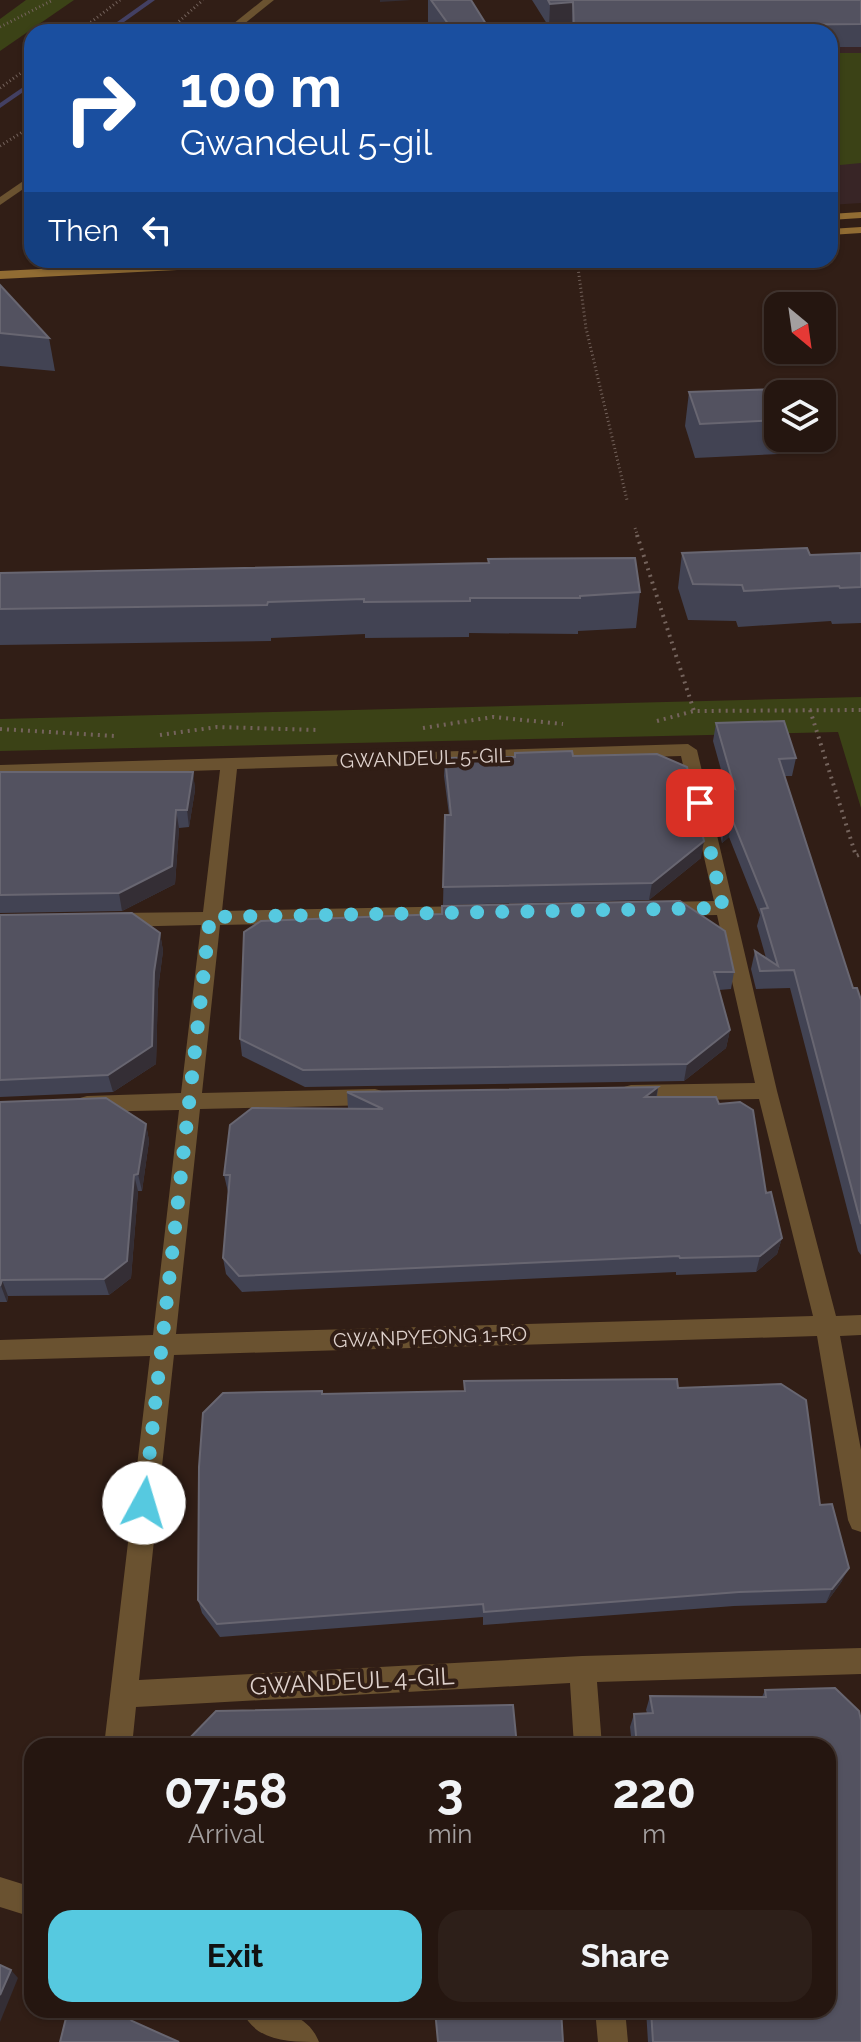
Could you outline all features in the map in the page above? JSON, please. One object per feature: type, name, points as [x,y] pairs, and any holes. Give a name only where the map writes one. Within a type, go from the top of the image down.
[{"type":"main road","points":[[838,216],[861,215]]},
{"type":"main road","points":[[838,231],[861,230]]},
{"type":"main road","points":[[0,264],[24,263]]},
{"type":"main road","points":[[0,275],[137,268]]},
{"type":"street","points":[[238,24],[269,0]]},
{"type":"street","points":[[0,202],[24,184]]},
{"type":"street","name":"GWANDEUL 5-GIL","points":[[0,771],[688,750],[767,1091],[827,1326]]},
{"type":"street","points":[[119,1738],[229,765]]},
{"type":"street","points":[[646,910],[723,908]]},
{"type":"street","points":[[90,921],[490,912]]},
{"type":"street","points":[[607,1094],[767,1091]]},
{"type":"street","points":[[64,1105],[399,1097]]},
{"type":"street","name":"GWANPYEONG 1-RO","points":[[0,1350],[861,1325]]},
{"type":"street","points":[[827,1326],[861,1520]]},
{"type":"street","name":"GWANDEUL 4-GIL","points":[[123,1694],[582,1669],[861,1661]]},
{"type":"street","points":[[582,1669],[587,1738]]},
{"type":"street","points":[[0,1892],[24,1900]]},
{"type":"street","points":[[269,2018],[304,2042]]},
{"type":"street","points":[[611,2018],[613,2042]]},
{"type":"path","points":[[0,27],[53,0]]},
{"type":"path","points":[[88,24],[120,0]]},
{"type":"path","points":[[176,24],[203,0]]},
{"type":"path","points":[[0,88],[24,71]]},
{"type":"path","points":[[0,146],[24,131]]},
{"type":"path","points":[[578,268],[586,328],[627,500]]},
{"type":"path","points":[[635,528],[694,711]]},
{"type":"path","points":[[810,710],[856,856],[861,854]]},
{"type":"path","points":[[644,724],[694,711],[861,710]]},
{"type":"path","points":[[408,731],[470,718],[502,716],[563,724]]},
{"type":"path","points":[[158,736],[217,727],[287,727],[328,731]]},
{"type":"path","points":[[0,729],[128,737]]},
{"type":"shaded area","points":[[861,20],[861,203],[838,204],[838,24],[556,24]]},
{"type":"green space","points":[[26,0],[74,0],[39,24],[24,24],[24,34],[0,51],[0,19]]},
{"type":"green space","points":[[838,53],[861,53],[861,163],[838,165]]},
{"type":"green space","points":[[861,697],[861,808],[838,732],[0,751],[0,719]]},
{"type":"building","points":[[431,0],[471,0],[486,24],[448,24]]},
{"type":"building","points":[[548,0],[861,0],[861,24],[574,24],[573,2],[550,4]]},
{"type":"building","points":[[0,285],[49,338],[0,333]]},
{"type":"building","points":[[764,389],[764,421],[700,424],[689,392]]},
{"type":"building","points":[[807,548],[810,555],[861,553],[861,587],[744,591],[742,585],[693,584],[682,553]]},
{"type":"building","points":[[635,558],[640,592],[580,598],[364,602],[364,599],[268,602],[267,605],[0,609],[0,573],[489,563],[488,559]]},
{"type":"building","points":[[784,721],[796,758],[779,759],[853,988],[857,988],[861,1000],[861,1224],[794,970],[760,971],[755,951],[778,966],[761,909],[768,908],[732,819],[725,825],[714,779],[735,789],[716,723]]},
{"type":"building","points":[[572,751],[573,756],[657,754],[687,767],[704,841],[652,883],[443,887],[445,815],[451,815],[445,758],[515,757],[515,753]]},
{"type":"building","points":[[0,772],[193,772],[187,810],[176,810],[172,866],[119,893],[0,895]]},
{"type":"building","points":[[680,901],[725,931],[734,972],[714,972],[730,1030],[687,1064],[303,1070],[240,1039],[244,932],[261,921],[442,914],[442,906]]},
{"type":"building","points":[[132,913],[160,933],[154,972],[152,1046],[108,1075],[0,1080],[0,915]]},
{"type":"building","points":[[658,1087],[645,1097],[716,1097],[719,1104],[740,1102],[753,1110],[766,1193],[771,1192],[782,1238],[760,1256],[679,1256],[239,1276],[223,1258],[230,1175],[224,1175],[230,1125],[252,1108],[383,1109],[347,1092]]},
{"type":"building","points":[[106,1098],[146,1124],[138,1174],[134,1175],[127,1261],[104,1279],[2,1280],[0,1286],[0,1102]]},
{"type":"building","points":[[677,1379],[678,1388],[781,1384],[806,1400],[820,1505],[832,1504],[849,1568],[832,1589],[739,1592],[484,1612],[483,1604],[217,1624],[198,1600],[199,1467],[203,1413],[223,1393],[465,1391],[464,1381]]},
{"type":"building","points":[[835,1688],[859,1711],[861,2042],[653,2042],[652,2018],[836,2018],[836,1738],[636,1738],[634,1714],[653,1713],[650,1696],[766,1697],[765,1690]]},
{"type":"building","points":[[513,1705],[516,1738],[190,1738],[216,1711]]},
{"type":"building","points":[[0,1965],[11,1970],[0,1995]]},
{"type":"building","points":[[66,2018],[129,2018],[179,2042],[60,2042]]},
{"type":"building","points":[[436,2018],[562,2018],[563,2042],[438,2042]]},
{"type":"waterway","points":[[118,24],[152,0]]},
{"type":"waterway","points":[[0,106],[24,89]]},
{"type":"route","points":[[144,1503],[210,917],[723,908],[700,803]]}]
